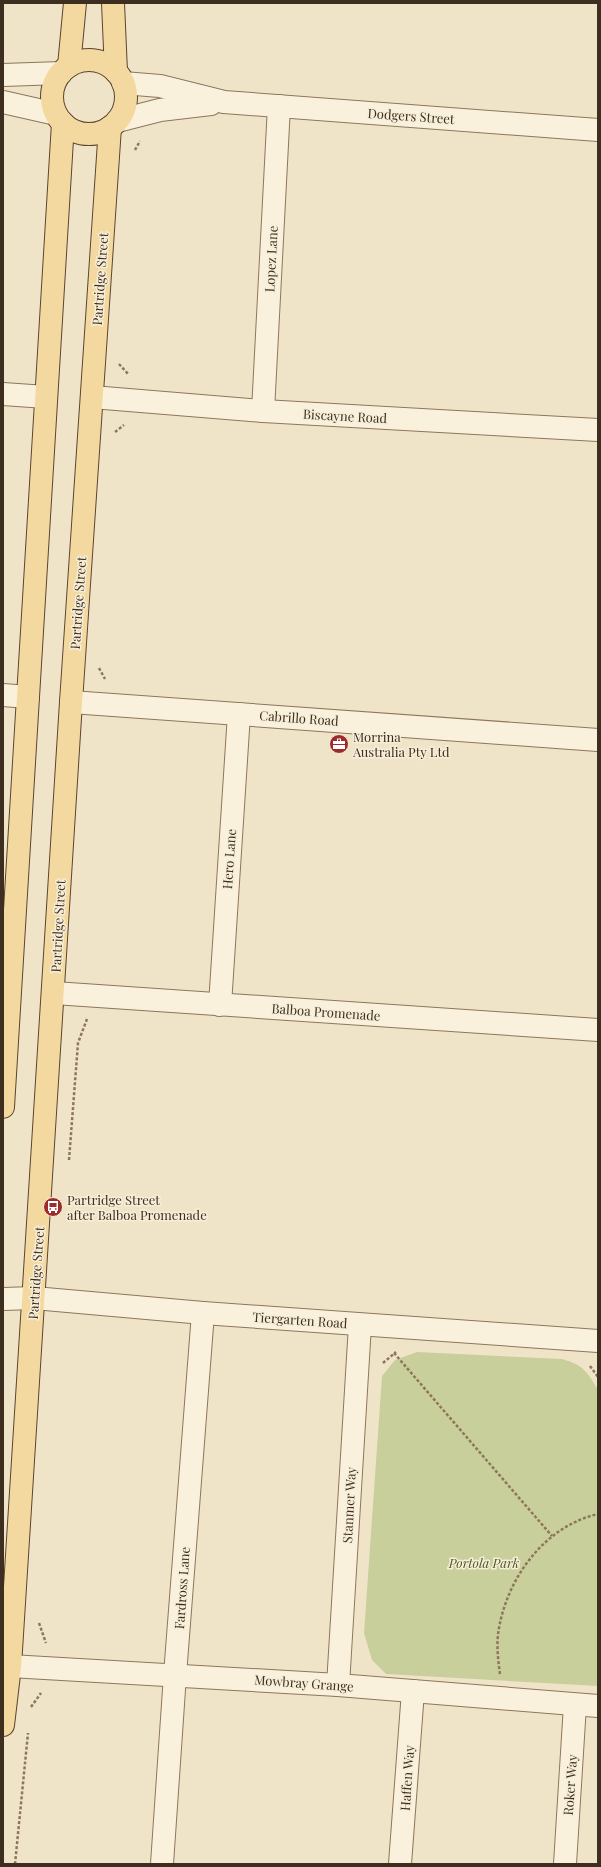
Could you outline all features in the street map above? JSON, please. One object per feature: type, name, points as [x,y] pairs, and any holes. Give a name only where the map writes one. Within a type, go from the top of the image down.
[{"type":"main road","points":[[65,70],[75,3]]},
{"type":"main road","points":[[113,3],[120,78],[126,93],[123,112],[114,124],[101,132],[91,134],[71,129],[59,118],[53,104],[52,93],[55,82],[65,70],[78,62],[89,60],[108,66],[120,78]]},
{"type":"main road","points":[[3,1107],[6,990],[28,697],[46,397],[59,118]]},
{"type":"main road","name":"Partridge Street","points":[[3,1724],[10,1666],[54,993],[71,702],[92,397],[114,124]]},
{"type":"street","points":[[3,75],[65,70]]},
{"type":"street","name":"Dodgers Street","points":[[120,78],[224,102],[598,130]]},
{"type":"street","points":[[3,102],[59,118]]},
{"type":"street","name":"Dodgers Street","points":[[114,124],[160,110],[224,102]]},
{"type":"street","name":"Lopez Lane","points":[[262,411],[279,106]]},
{"type":"street","points":[[3,394],[46,397]]},
{"type":"street","name":"Biscayne Road","points":[[92,397],[262,411],[598,430]]},
{"type":"street","points":[[3,695],[28,697]]},
{"type":"street","name":"Cabrillo Road","points":[[71,702],[598,740]]},
{"type":"street","name":"Hero Lane","points":[[220,1005],[239,714]]},
{"type":"street","name":"Balboa Promenade","points":[[54,993],[598,1030]]},
{"type":"street","name":"Tiergarten Road","points":[[3,1300],[34,1298],[203,1313],[598,1341]]},
{"type":"street","name":"Fardross Lane","points":[[162,1864],[203,1313]]},
{"type":"street","name":"Stanmer Way","points":[[338,1685],[360,1324]]},
{"type":"street","name":"Mowbray Grange","points":[[10,1666],[338,1685],[598,1706]]},
{"type":"street","name":"Haffen Way","points":[[400,1864],[414,1691]]},
{"type":"street","name":"Roker Way","points":[[565,1864],[575,1705]]},
{"type":"path","points":[[382,1366],[384,1362],[398,1351]]},
{"type":"path","points":[[394,1353],[552,1536]]},
{"type":"path","points":[[588,1363],[598,1377]]},
{"type":"path","points":[[500,1680],[498,1629],[511,1588],[519,1572],[540,1547],[552,1536],[567,1525],[588,1516],[598,1514]]},
{"type":"path","points":[[30,1709],[44,1689]]},
{"type":"path","points":[[15,1864],[28,1732]]},
{"type":"green space","name":"Portola Park","points":[[417,1352],[562,1359],[580,1366],[591,1378],[598,1390],[598,1686],[386,1674],[372,1660],[364,1633],[382,1376],[395,1360]]},
{"type":"place","name":"Morrina Australia Pty Ltd","points":[[339,744]]},
{"type":"place","name":"Partridge Street after Balboa Promenade","points":[[53,1207]]}]
